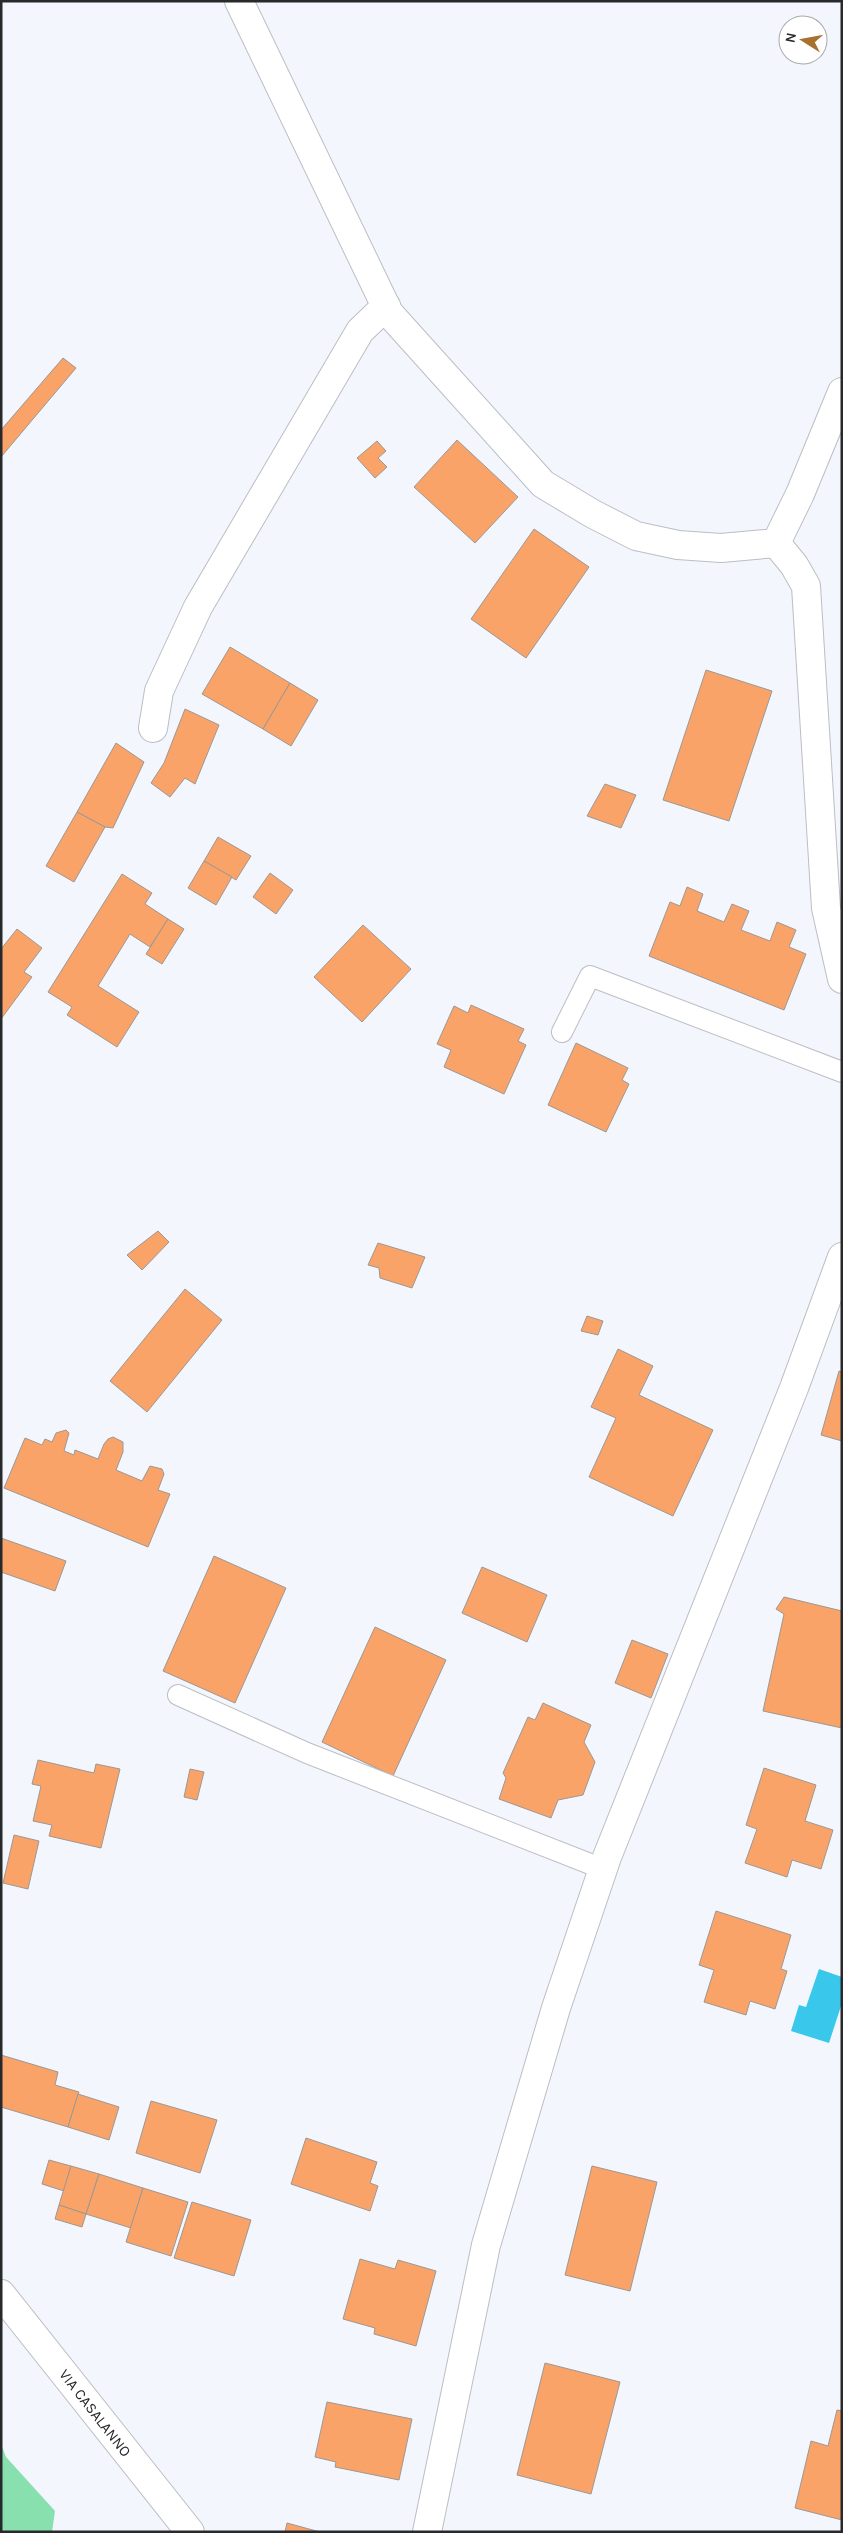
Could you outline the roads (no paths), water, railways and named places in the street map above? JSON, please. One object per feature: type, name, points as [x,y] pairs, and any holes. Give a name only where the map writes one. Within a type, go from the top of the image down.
[{"type":"street","points":[[239,1],[389,313],[543,484],[593,514],[636,536],[678,545],[721,548],[776,543]]},
{"type":"street","points":[[153,728],[159,691],[198,607],[360,331],[386,306]]},
{"type":"street","points":[[776,543],[800,494],[842,392]]},
{"type":"street","points":[[776,543],[794,565],[806,586],[826,908],[842,979]]},
{"type":"street","points":[[427,2532],[486,2245],[556,2008],[603,1869],[794,1388],[842,1257]]},
{"type":"street","name":"VIA CASALANNO","points":[[1,2294],[190,2532]]},
{"type":"lane","points":[[562,1032],[590,976],[842,1072]]},
{"type":"lane","points":[[178,1695],[307,1753],[603,1869]]},
{"type":"water","points":[[819,1969],[842,1977],[842,2003],[829,2043],[791,2031],[799,2005],[806,2007]]}]
